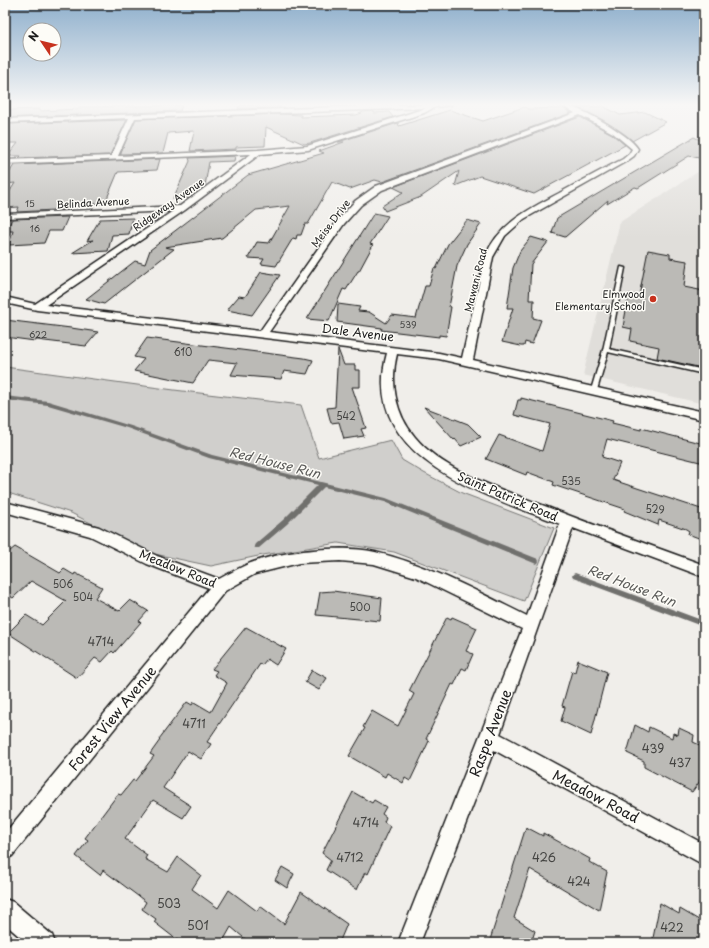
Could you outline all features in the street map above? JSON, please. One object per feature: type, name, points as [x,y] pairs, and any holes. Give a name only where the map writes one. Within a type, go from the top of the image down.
[{"type":"street","points":[[114,158],[118,149]]},
{"type":"street","points":[[5,162],[258,152],[292,149]]},
{"type":"street","name":"Meise Drive","points":[[262,335],[337,227],[354,206],[364,197],[386,185],[484,149]]},
{"type":"street","name":"Mawani Road","points":[[467,361],[489,257],[493,247],[502,234],[521,217],[625,160],[635,149]]},
{"type":"street","name":"Ridgeway Avenue","points":[[37,308],[182,208],[258,152]]},
{"type":"street","name":"Belinda Avenue","points":[[5,216],[182,208]]},
{"type":"street","name":"Dale Avenue","points":[[5,300],[37,308],[393,350],[467,361],[704,416]]},
{"type":"street","name":"Saint Patrick Road","points":[[393,350],[388,364],[388,392],[403,428],[418,449],[429,458],[463,478],[568,521],[704,571]]},
{"type":"street","name":"Meadow Road","points":[[5,507],[94,531],[152,560],[220,586],[252,569],[299,557],[340,555],[374,558],[420,572],[530,625]]},
{"type":"street","name":"Raspe Avenue","points":[[409,943],[489,738],[568,521]]},
{"type":"street","name":"Forest View Avenue","points":[[5,849],[220,586]]},
{"type":"street","name":"Meadow Road","points":[[489,738],[704,855]]},
{"type":"street","points":[[5,910],[44,943]]},
{"type":"lane","points":[[594,390],[606,350],[624,268]]},
{"type":"lane","points":[[606,350],[704,372]]},
{"type":"shaded area","name":"Elmwood Elementary School","points":[[704,168],[704,404],[583,375],[620,222]]},
{"type":"shaded area","points":[[5,367],[174,390],[301,405],[319,458],[391,440],[402,460],[424,473],[462,493],[554,528],[524,601],[394,552],[338,543],[263,555],[211,566],[150,553],[71,513],[5,492]]},
{"type":"building","points":[[13,149],[113,149],[110,155],[19,158],[21,156],[8,156]]},
{"type":"building","points":[[122,149],[164,149],[163,153],[120,154]]},
{"type":"building","points":[[190,149],[230,149],[190,151]]},
{"type":"building","points":[[324,149],[472,149],[382,182],[375,180],[350,189],[332,182],[308,224],[305,224],[301,235],[297,235],[296,239],[293,238],[276,266],[261,264],[264,259],[248,258],[257,242],[269,243],[290,206],[256,210],[222,238],[165,247],[174,249],[104,304],[86,299],[135,261],[145,264],[150,250],[248,175],[324,153],[319,151]]},
{"type":"building","points":[[494,149],[617,149],[534,194],[480,176],[455,186],[459,171],[421,197],[385,211],[382,206],[403,192],[393,187]]},
{"type":"building","points":[[673,149],[704,149],[704,159],[689,156],[638,188],[635,187],[607,204],[608,200],[565,237],[552,233],[557,218]]},
{"type":"building","points":[[235,156],[234,161],[209,162],[205,186],[189,198],[173,199],[190,161],[189,158]]},
{"type":"building","points":[[160,159],[157,170],[118,172],[105,203],[74,205],[72,209],[17,212],[19,207],[5,208],[5,199],[15,183],[5,184],[5,180],[14,165]]},
{"type":"building","points":[[374,213],[388,216],[370,244],[373,245],[359,271],[346,290],[343,289],[329,321],[307,319]]},
{"type":"building","points":[[68,217],[62,231],[49,231],[44,243],[9,245],[13,231],[6,231],[12,219]]},
{"type":"building","points":[[133,218],[129,234],[112,235],[108,251],[72,253],[93,240],[87,241],[100,219]]},
{"type":"building","points":[[467,220],[481,224],[467,244],[457,266],[449,307],[451,307],[446,336],[439,335],[439,337],[381,330],[382,328],[337,322],[338,304],[360,307],[358,311],[369,312],[386,323],[392,315],[416,318],[425,286],[429,286],[434,268],[436,269],[448,244]]},
{"type":"building","points":[[531,237],[548,242],[531,264],[529,300],[534,300],[533,318],[541,320],[532,344],[525,342],[524,346],[521,346],[502,342],[513,308],[507,308],[513,268],[520,251]]},
{"type":"building","points":[[648,250],[670,254],[670,258],[687,261],[684,287],[704,291],[704,354],[702,354],[702,368],[657,358],[659,347],[630,341],[632,329],[623,327],[629,294],[639,296]]},
{"type":"building","points":[[261,272],[280,275],[252,315],[227,310],[239,296],[245,297]]},
{"type":"building","points":[[5,320],[98,332],[86,346],[35,341],[5,337]]},
{"type":"building","points":[[147,338],[313,360],[307,374],[284,371],[281,379],[231,375],[237,363],[208,360],[193,383],[134,371],[144,359],[134,357]]},
{"type":"building","points":[[338,349],[344,365],[355,365],[355,370],[360,370],[360,387],[352,387],[366,428],[361,429],[364,436],[344,439],[339,422],[331,423],[327,408],[335,407]]},
{"type":"building","points":[[521,398],[613,421],[612,423],[641,430],[641,428],[704,444],[704,463],[607,439],[602,457],[620,463],[613,480],[704,510],[704,540],[688,534],[689,531],[686,529],[659,520],[658,525],[624,511],[625,509],[553,485],[554,482],[527,472],[526,475],[486,459],[499,435],[542,451],[550,424],[514,415],[518,400],[521,400]]},
{"type":"building","points":[[424,407],[468,424],[481,437],[461,446]]},
{"type":"building","points":[[15,547],[60,573],[64,569],[102,587],[95,598],[119,611],[130,600],[148,611],[139,621],[141,622],[114,653],[112,651],[102,662],[95,658],[77,678],[8,633],[26,615],[42,625],[66,601],[31,581],[13,598],[5,593],[5,555]]},
{"type":"building","points":[[333,591],[382,598],[380,621],[316,615],[320,592]]},
{"type":"building","points":[[447,617],[451,619],[452,617],[477,628],[466,651],[473,654],[466,670],[462,668],[454,685],[452,684],[426,739],[429,741],[410,781],[405,778],[403,783],[387,773],[385,777],[349,756],[365,728],[363,727],[372,711],[398,726],[414,694],[409,691]]},
{"type":"building","points":[[246,627],[286,649],[276,665],[267,659],[262,665],[260,664],[207,742],[211,744],[201,759],[188,751],[163,788],[191,806],[183,818],[153,800],[125,839],[147,855],[145,859],[168,872],[178,857],[201,875],[192,889],[218,908],[229,890],[257,911],[260,906],[284,924],[301,892],[347,924],[339,943],[250,943],[231,927],[222,943],[181,943],[154,922],[156,919],[142,909],[146,902],[103,870],[100,875],[76,856],[88,840],[85,838],[118,794],[121,795],[133,780],[135,781],[154,756],[150,754],[160,740],[159,739],[187,702],[192,705],[194,702],[211,712],[227,683],[214,675],[217,671],[212,669]]},
{"type":"building","points":[[578,660],[607,672],[591,735],[561,721],[565,707],[562,706],[572,671],[575,672]]},
{"type":"building","points":[[312,670],[327,678],[319,690],[305,682]]},
{"type":"building","points":[[635,725],[648,732],[649,727],[672,738],[673,733],[678,735],[679,728],[694,735],[693,742],[704,747],[704,760],[700,781],[692,792],[644,767],[644,761],[627,753]]},
{"type":"building","points":[[353,792],[372,803],[374,800],[386,807],[382,814],[386,817],[384,822],[390,826],[368,874],[365,872],[357,890],[326,870],[331,860],[322,853]]},
{"type":"building","points":[[526,827],[543,836],[543,833],[590,859],[589,862],[607,872],[599,910],[530,869],[514,918],[535,931],[531,943],[489,943]]},
{"type":"building","points":[[282,867],[294,874],[287,888],[275,880]]},
{"type":"building","points":[[660,903],[679,914],[680,909],[704,923],[704,943],[652,943]]},
{"type":"waterway","name":"Red House Run","points":[[5,398],[48,403],[129,427],[211,457],[386,500],[536,561]]},
{"type":"waterway","points":[[257,546],[285,522],[322,485]]},
{"type":"waterway","name":"Red House Run","points":[[575,576],[704,624]]},
{"type":"place","name":"Elmwood Elementary School","points":[[653,299]]}]
